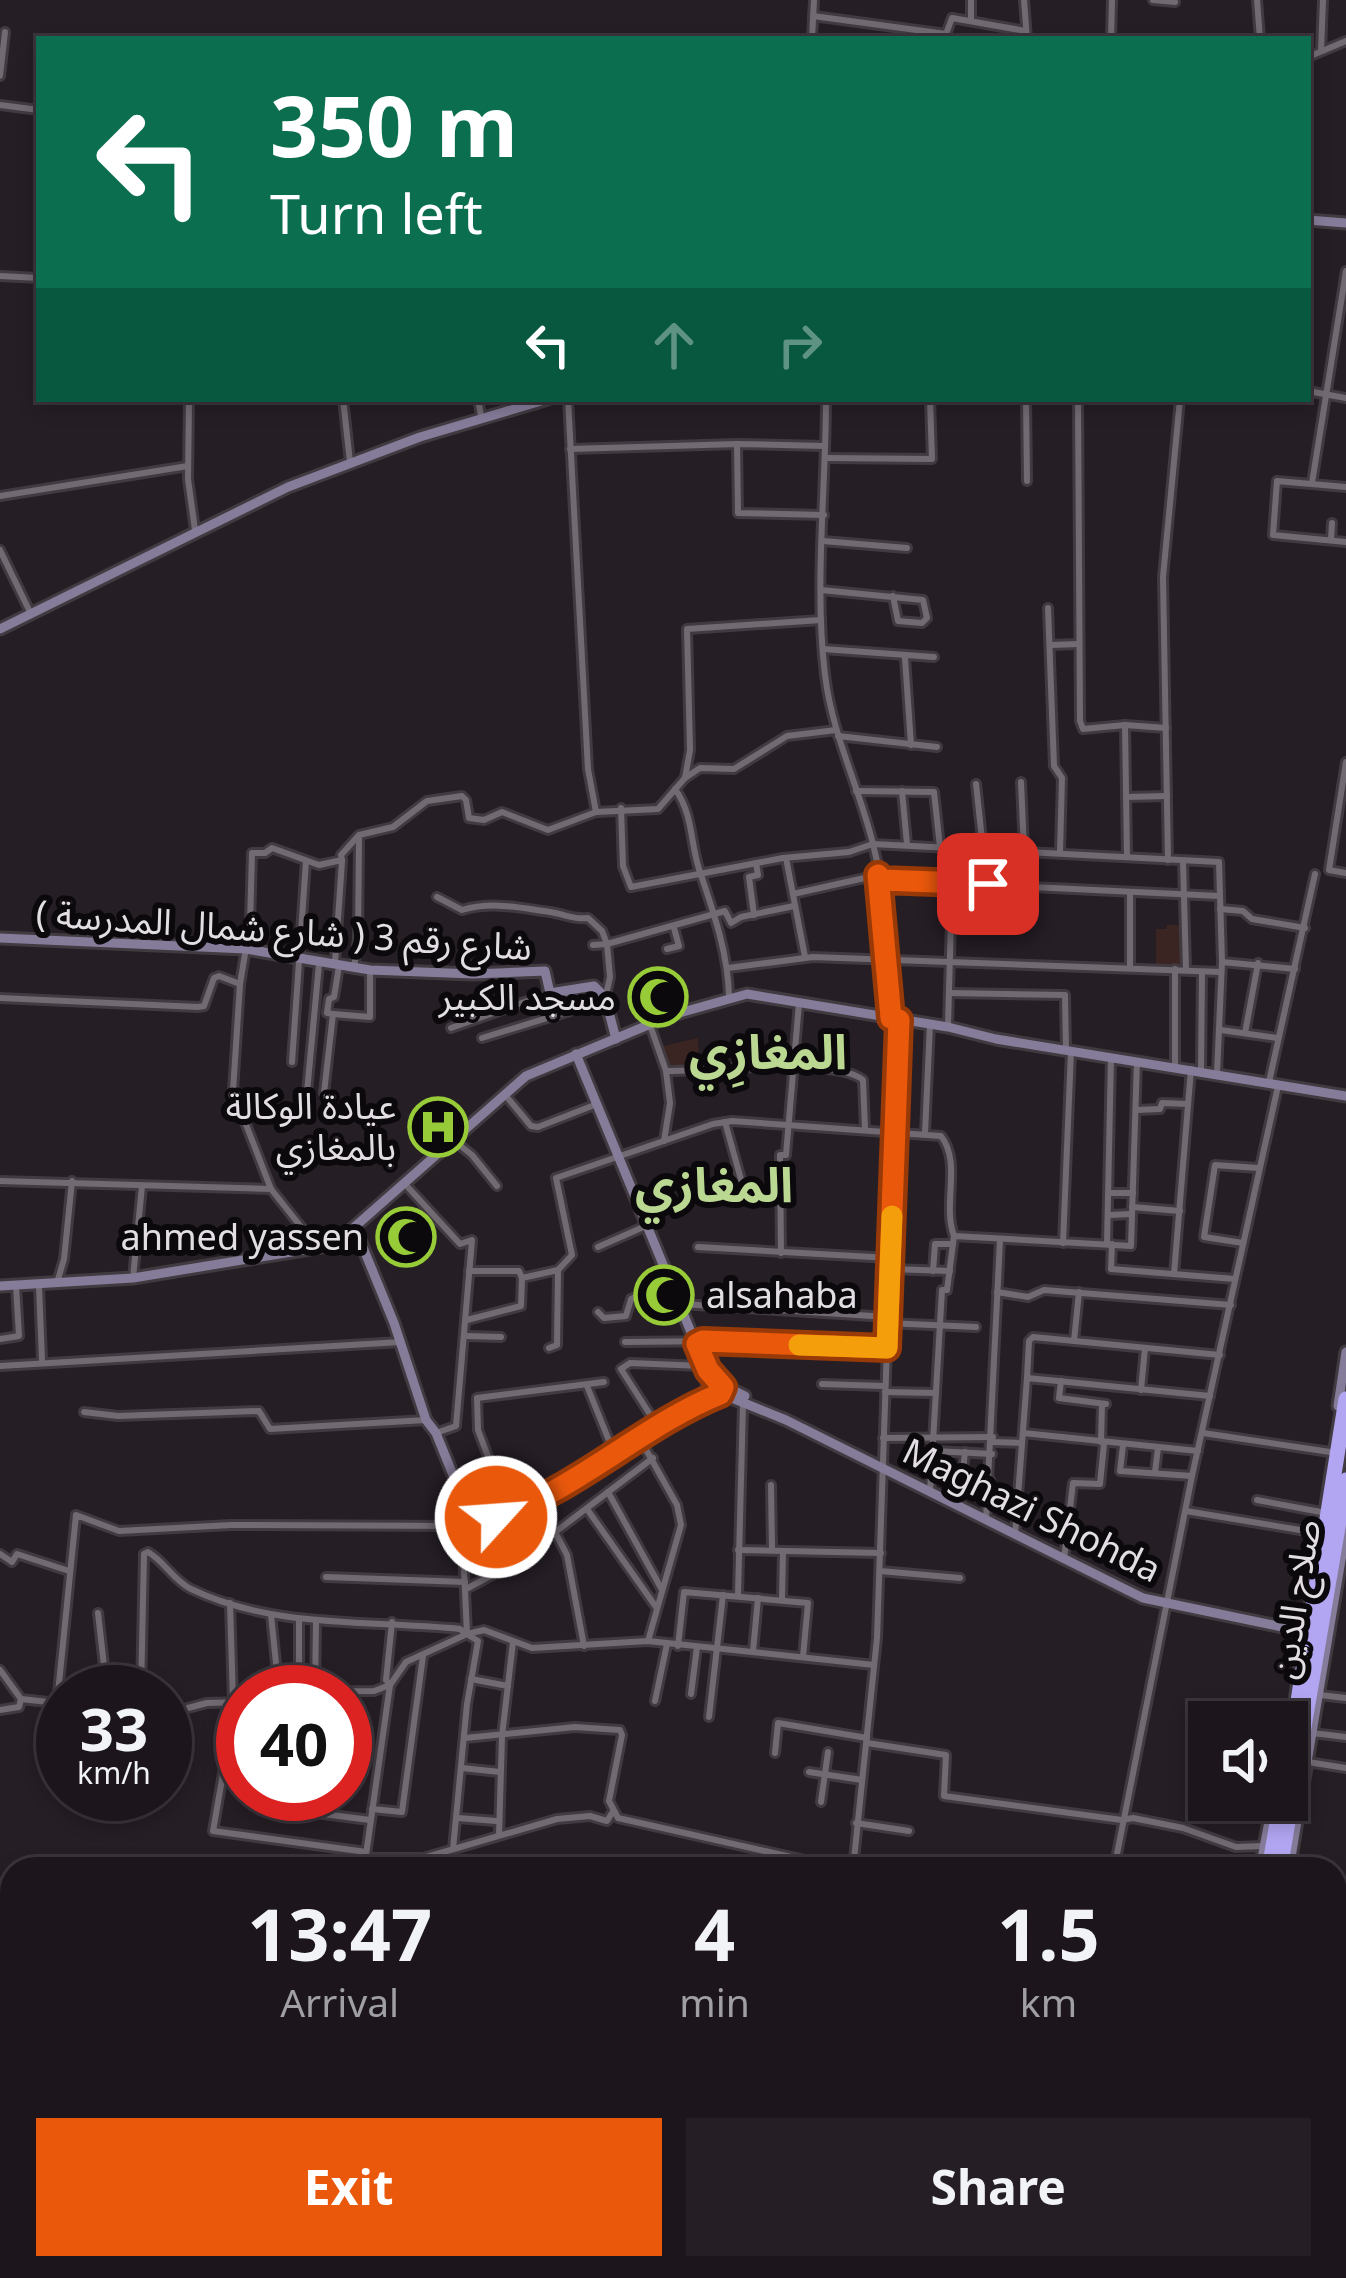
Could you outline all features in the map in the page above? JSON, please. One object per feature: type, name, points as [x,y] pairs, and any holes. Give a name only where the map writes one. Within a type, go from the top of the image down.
[{"type":"highway","name":"صلاح الدين","points":[[1298,1701],[1346,1399]]},
{"type":"highway","name":"صلاح الدين","points":[[1330,1510],[1346,1480]]},
{"type":"highway","name":"صلاح الدين","points":[[1282,1857],[1312,1619]]},
{"type":"highway","points":[[1267,1857],[1273,1821]]},
{"type":"street","points":[[812,36],[814,0]]},
{"type":"street","points":[[971,0],[971,20]]},
{"type":"street","points":[[813,16],[946,34],[952,18],[1027,35],[1024,0]]},
{"type":"street","points":[[1111,36],[1112,0]]},
{"type":"street","points":[[1153,0],[1175,2]]},
{"type":"street","points":[[1257,0],[1260,36]]},
{"type":"street","points":[[1322,0],[1322,51]]},
{"type":"street","points":[[0,76],[5,32]]},
{"type":"street","points":[[1311,56],[1346,41]]},
{"type":"street","points":[[0,105],[36,110]]},
{"type":"street","points":[[1311,220],[1346,223]]},
{"type":"street","points":[[1312,483],[1346,272]]},
{"type":"street","points":[[0,276],[36,278]]},
{"type":"street","points":[[1311,392],[1346,398]]},
{"type":"street","points":[[189,402],[188,466],[195,530]]},
{"type":"street","points":[[344,402],[350,462]]},
{"type":"street","points":[[479,402],[481,416]]},
{"type":"street","points":[[0,629],[195,530],[350,462],[536,402]]},
{"type":"street","points":[[568,402],[588,769],[596,812]]},
{"type":"street","points":[[826,402],[823,649],[837,734],[873,844],[895,1019],[881,1553],[867,1741],[851,1857]]},
{"type":"street","points":[[826,458],[932,459],[930,402]]},
{"type":"street","points":[[1026,402],[1027,482]]},
{"type":"street","points":[[1078,402],[1078,703],[1083,729],[1166,728]]},
{"type":"street","points":[[1168,860],[1162,577],[1180,402]]},
{"type":"street","points":[[737,444],[737,513],[824,515]]},
{"type":"street","points":[[570,449],[826,446]]},
{"type":"street","points":[[0,496],[188,466]]},
{"type":"street","points":[[1346,488],[1277,481],[1273,535],[1346,542]]},
{"type":"street","points":[[1331,540],[1332,523]]},
{"type":"street","points":[[823,541],[907,548]]},
{"type":"street","points":[[0,550],[30,612]]},
{"type":"street","points":[[821,590],[893,596],[923,599],[927,618],[922,623],[898,621],[893,596]]},
{"type":"street","points":[[1048,608],[1054,766],[1062,778],[1060,852]]},
{"type":"street","points":[[685,778],[690,750],[687,629],[821,620]]},
{"type":"street","points":[[1051,645],[1078,644]]},
{"type":"street","points":[[823,649],[934,657]]},
{"type":"street","points":[[905,658],[911,745]]},
{"type":"street","points":[[1125,725],[1127,856]]},
{"type":"street","points":[[370,970],[370,1016],[327,1012],[329,999],[334,997],[337,966],[341,855],[359,835],[393,827],[427,801],[462,796],[469,818],[484,820],[502,812],[548,830],[596,812],[658,808],[700,768],[734,769],[787,736],[837,734],[937,747]]},
{"type":"street","points":[[1346,762],[1329,870],[1346,873]]},
{"type":"street","points":[[1021,782],[1024,850]]},
{"type":"street","points":[[976,784],[983,849]]},
{"type":"street","points":[[675,789],[690,821],[720,933],[729,996]]},
{"type":"street","points":[[856,790],[934,792],[940,847]]},
{"type":"street","points":[[902,791],[907,844]]},
{"type":"street","points":[[1126,797],[1167,796]]},
{"type":"street","points":[[621,808],[623,866],[629,886],[848,852],[873,844],[1219,862],[1222,962],[1217,1073]]},
{"type":"street","points":[[354,968],[359,835]]},
{"type":"street","points":[[318,1248],[271,1189],[233,1091],[252,854],[272,848],[328,866],[342,860]]},
{"type":"street","points":[[786,858],[806,957]]},
{"type":"street","points":[[292,1062],[306,861]]},
{"type":"street","points":[[1183,861],[1186,970]]},
{"type":"street","points":[[754,914],[749,877],[758,875],[756,863]]},
{"type":"street","points":[[1116,1857],[1258,1168],[1277,1038],[1316,874]]},
{"type":"street","points":[[878,875],[882,880],[1219,896]]},
{"type":"street","points":[[793,894],[878,875]]},
{"type":"street","points":[[1130,892],[1130,968]]},
{"type":"street","points":[[437,897],[462,910],[520,906],[574,920],[588,918],[607,944],[610,977],[605,997],[616,1039]]},
{"type":"street","points":[[720,933],[754,914],[794,906]]},
{"type":"street","points":[[1220,909],[1305,928]]},
{"type":"street","points":[[593,945],[674,928],[725,911],[731,923]]},
{"type":"street","points":[[948,1027],[952,921]]},
{"type":"street","points":[[667,949],[679,946],[674,928]]},
{"type":"street","name":"شارع رقم 3 ( شارع شمال المدرسة )","points":[[0,938],[246,949],[370,970],[473,974],[545,970],[550,993]]},
{"type":"street","points":[[728,968],[806,957],[1221,972]]},
{"type":"street","points":[[1222,962],[1295,969]]},
{"type":"street","points":[[1245,1033],[1258,963]]},
{"type":"street","points":[[307,1092],[319,964]]},
{"type":"street","points":[[1175,969],[1175,1067]]},
{"type":"street","points":[[1174,1274],[1202,971]]},
{"type":"street","points":[[0,998],[198,1007],[204,1006],[214,978],[240,984]]},
{"type":"street","points":[[451,1028],[550,993],[594,986],[605,997]]},
{"type":"street","points":[[482,1038],[570,1011],[566,993]]},
{"type":"street","points":[[950,993],[1064,994],[1068,1051],[1064,1243]]},
{"type":"street","points":[[0,1286],[133,1278],[334,1245],[526,1076],[729,996],[747,994],[1346,1094]]},
{"type":"street","points":[[781,1253],[780,1155],[786,1155],[799,1003]]},
{"type":"street","points":[[324,1093],[333,1014]]},
{"type":"street","points":[[650,1024],[666,1071],[670,1102],[664,1141]]},
{"type":"street","points":[[925,1132],[930,1024]]},
{"type":"street","points":[[1220,1030],[1277,1038]]},
{"type":"street","points":[[750,1067],[751,1040]]},
{"type":"street","points":[[468,1512],[483,1517],[509,1513],[692,1407],[714,1387],[576,1054]]},
{"type":"street","points":[[1111,1057],[1111,1269],[1235,1280]]},
{"type":"street","points":[[933,1271],[935,1244],[953,1240],[1131,1246],[1137,1061]]},
{"type":"street","points":[[666,1071],[750,1067],[855,1073],[863,1081],[865,1129]]},
{"type":"street","points":[[503,1093],[531,1126],[538,1127],[597,1104]]},
{"type":"street","points":[[1136,1111],[1160,1109],[1162,1102],[1188,1104]]},
{"type":"street","points":[[725,1122],[742,1184]]},
{"type":"street","points":[[522,1278],[558,1270],[572,1255],[556,1178],[618,1156],[725,1122],[941,1136],[949,1147],[953,1240],[947,1290],[942,1290],[931,1490]]},
{"type":"street","points":[[452,1139],[497,1186]]},
{"type":"street","points":[[1243,1243],[1204,1237],[1215,1165],[1258,1168]]},
{"type":"street","points":[[57,1283],[72,1180]]},
{"type":"street","points":[[0,1181],[271,1189]]},
{"type":"street","points":[[405,1184],[460,1244],[472,1238],[456,1426]]},
{"type":"street","points":[[133,1278],[142,1185]]},
{"type":"street","points":[[1109,1193],[1132,1193]]},
{"type":"street","points":[[1109,1215],[1180,1211]]},
{"type":"street","points":[[598,1247],[648,1225]]},
{"type":"street","points":[[356,1228],[426,1420],[436,1432],[468,1512],[462,1526],[467,1634]]},
{"type":"street","points":[[987,1518],[1000,1240]]},
{"type":"street","points":[[698,1246],[890,1258]]},
{"type":"street","points":[[890,1269],[950,1271]]},
{"type":"street","points":[[467,1320],[520,1306],[522,1278],[519,1270],[470,1271]]},
{"type":"street","points":[[549,1348],[557,1345],[558,1270]]},
{"type":"street","points":[[598,1312],[604,1318],[626,1316],[631,1299],[671,1281]]},
{"type":"street","points":[[0,1339],[20,1336],[16,1286]]},
{"type":"street","points":[[40,1286],[42,1362]]},
{"type":"street","points":[[995,1292],[1028,1297],[1044,1290],[1231,1305]]},
{"type":"street","points":[[1074,1341],[1079,1292]]},
{"type":"street","points":[[681,1304],[976,1327]]},
{"type":"street","points":[[466,1336],[500,1337]]},
{"type":"street","points":[[1015,1532],[1029,1341],[1033,1337],[1220,1355]]},
{"type":"street","points":[[0,1366],[401,1342]]},
{"type":"street","points":[[625,1342],[887,1348]]},
{"type":"street","points":[[1141,1390],[1144,1348]]},
{"type":"street","points":[[1291,1701],[1301,1639],[1312,1619],[1318,1533],[1330,1510],[1330,1452],[1346,1352]]},
{"type":"street","points":[[658,1427],[621,1369],[630,1363],[707,1368]]},
{"type":"street","points":[[1027,1378],[1210,1396]]},
{"type":"street","points":[[1061,1381],[1059,1398],[1104,1403],[1100,1484],[1073,1483],[1064,1556]]},
{"type":"street","points":[[509,1513],[477,1420],[477,1399],[604,1382]]},
{"type":"street","points":[[822,1384],[936,1393]]},
{"type":"street","points":[[586,1386],[614,1453]]},
{"type":"street","name":"Maghazi Shohda","points":[[714,1387],[880,1464],[1143,1598],[1293,1624],[1312,1619]]},
{"type":"street","points":[[738,1596],[747,1400]]},
{"type":"street","points":[[84,1412],[118,1417],[259,1412],[270,1429],[426,1420]]},
{"type":"street","points":[[436,1432],[477,1420]]},
{"type":"street","points":[[1202,1432],[1330,1452]]},
{"type":"street","points":[[1024,1433],[1198,1450]]},
{"type":"street","points":[[640,1438],[677,1504],[681,1525],[648,1641]]},
{"type":"street","points":[[882,1438],[1022,1443]]},
{"type":"street","points":[[1123,1444],[1120,1471],[1192,1476]]},
{"type":"street","points":[[1155,1472],[1158,1448]]},
{"type":"street","points":[[934,1450],[992,1454]]},
{"type":"street","points":[[960,1504],[965,1452]]},
{"type":"street","points":[[326,1577],[465,1585],[513,1564],[653,1458]]},
{"type":"street","points":[[963,1480],[990,1480]]},
{"type":"street","points":[[771,1485],[772,1548]]},
{"type":"street","points":[[608,1492],[661,1588]]},
{"type":"street","points":[[1257,1500],[1330,1510]]},
{"type":"street","points":[[587,1510],[656,1607]]},
{"type":"street","points":[[1185,1511],[1318,1533]]},
{"type":"street","points":[[63,1665],[76,1515],[118,1532],[231,1525],[462,1526]]},
{"type":"street","points":[[1308,1756],[1346,1530]]},
{"type":"street","points":[[555,1532],[567,1555],[584,1646]]},
{"type":"street","points":[[738,1550],[881,1553]]},
{"type":"street","points":[[782,1598],[783,1551]]},
{"type":"street","points":[[0,1554],[12,1562],[17,1554],[69,1571]]},
{"type":"street","points":[[142,1665],[144,1554],[154,1555],[181,1583],[271,1615],[316,1622],[392,1622],[460,1629],[478,1641],[453,1849]]},
{"type":"street","points":[[880,1570],[960,1578]]},
{"type":"street","points":[[678,1646],[684,1592],[782,1598],[808,1603],[803,1657]]},
{"type":"street","points":[[710,1717],[723,1594]]},
{"type":"street","points":[[754,1651],[758,1598]]},
{"type":"street","points":[[230,1602],[233,1665]]},
{"type":"street","name":"Maghazi Shohda","points":[[1168,1602],[1292,1629],[1301,1639]]},
{"type":"street","points":[[98,1613],[104,1665]]},
{"type":"street","points":[[271,1615],[276,1665]]},
{"type":"street","points":[[299,1620],[299,1665]]},
{"type":"street","points":[[315,1665],[316,1622]]},
{"type":"street","points":[[390,1685],[386,1680],[392,1622]]},
{"type":"street","points":[[423,1654],[402,1812],[372,1810],[390,1685],[406,1662],[423,1654],[467,1634],[484,1630],[532,1648],[648,1641],[874,1665]]},
{"type":"street","points":[[500,1836],[502,1736],[513,1642]]},
{"type":"street","points":[[655,1701],[667,1644]]},
{"type":"street","points":[[691,1694],[697,1647]]},
{"type":"street","points":[[0,1670],[21,1699],[36,1702]]},
{"type":"street","points":[[471,1679],[508,1686]]},
{"type":"street","points":[[372,1691],[390,1685]]},
{"type":"street","points":[[1319,1694],[1346,1698]]},
{"type":"street","points":[[0,1710],[19,1708],[21,1699]]},
{"type":"street","points":[[775,1753],[778,1723],[946,1755],[944,1796],[1133,1818],[1193,1831],[1236,1847],[1265,1846]]},
{"type":"street","points":[[465,1738],[575,1727],[620,1730],[609,1801],[612,1813],[632,1823],[792,1857]]},
{"type":"street","points":[[1312,1733],[1346,1737]]},
{"type":"street","points":[[821,1802],[828,1752]]},
{"type":"street","points":[[1308,1762],[1346,1768]]},
{"type":"street","points":[[461,1768],[501,1772]]},
{"type":"street","points":[[809,1772],[862,1780]]},
{"type":"street","points":[[417,1857],[557,1819],[590,1816],[607,1820],[612,1813]]},
{"type":"street","points":[[458,1818],[497,1822]]},
{"type":"street","points":[[216,1819],[214,1832],[375,1857]]},
{"type":"street","points":[[366,1856],[370,1821]]},
{"type":"street","points":[[1265,1857],[1272,1821]]},
{"type":"street","points":[[1291,1857],[1297,1821]]},
{"type":"street","points":[[856,1823],[909,1831]]},
{"type":"shaded area","points":[[1182,925],[1183,965],[1156,965],[1156,929]]},
{"type":"shaded area","points":[[698,1038],[699,1068],[667,1071],[659,1047]]},
{"type":"slow traffic","points":[[799,1345],[887,1348],[892,1216]]},
{"type":"place","name":"مسجد الكبير","points":[[658,997]]},
{"type":"place","name":"عيادة الوكالة بالمغازي","points":[[438,1127]]},
{"type":"place","name":"ahmed yassen","points":[[406,1237]]},
{"type":"place","name":"alsahaba","points":[[664,1295]]},
{"type":"district","name":"المغازِي","points":[[768,1052]]},
{"type":"district","name":"المغازي","points":[[714,1185]]},
{"type":"route","points":[[496,1517],[720,1394],[723,1387],[708,1370],[697,1344],[703,1341],[887,1348],[899,1020],[891,1018],[878,875],[882,880],[988,884]]}]
